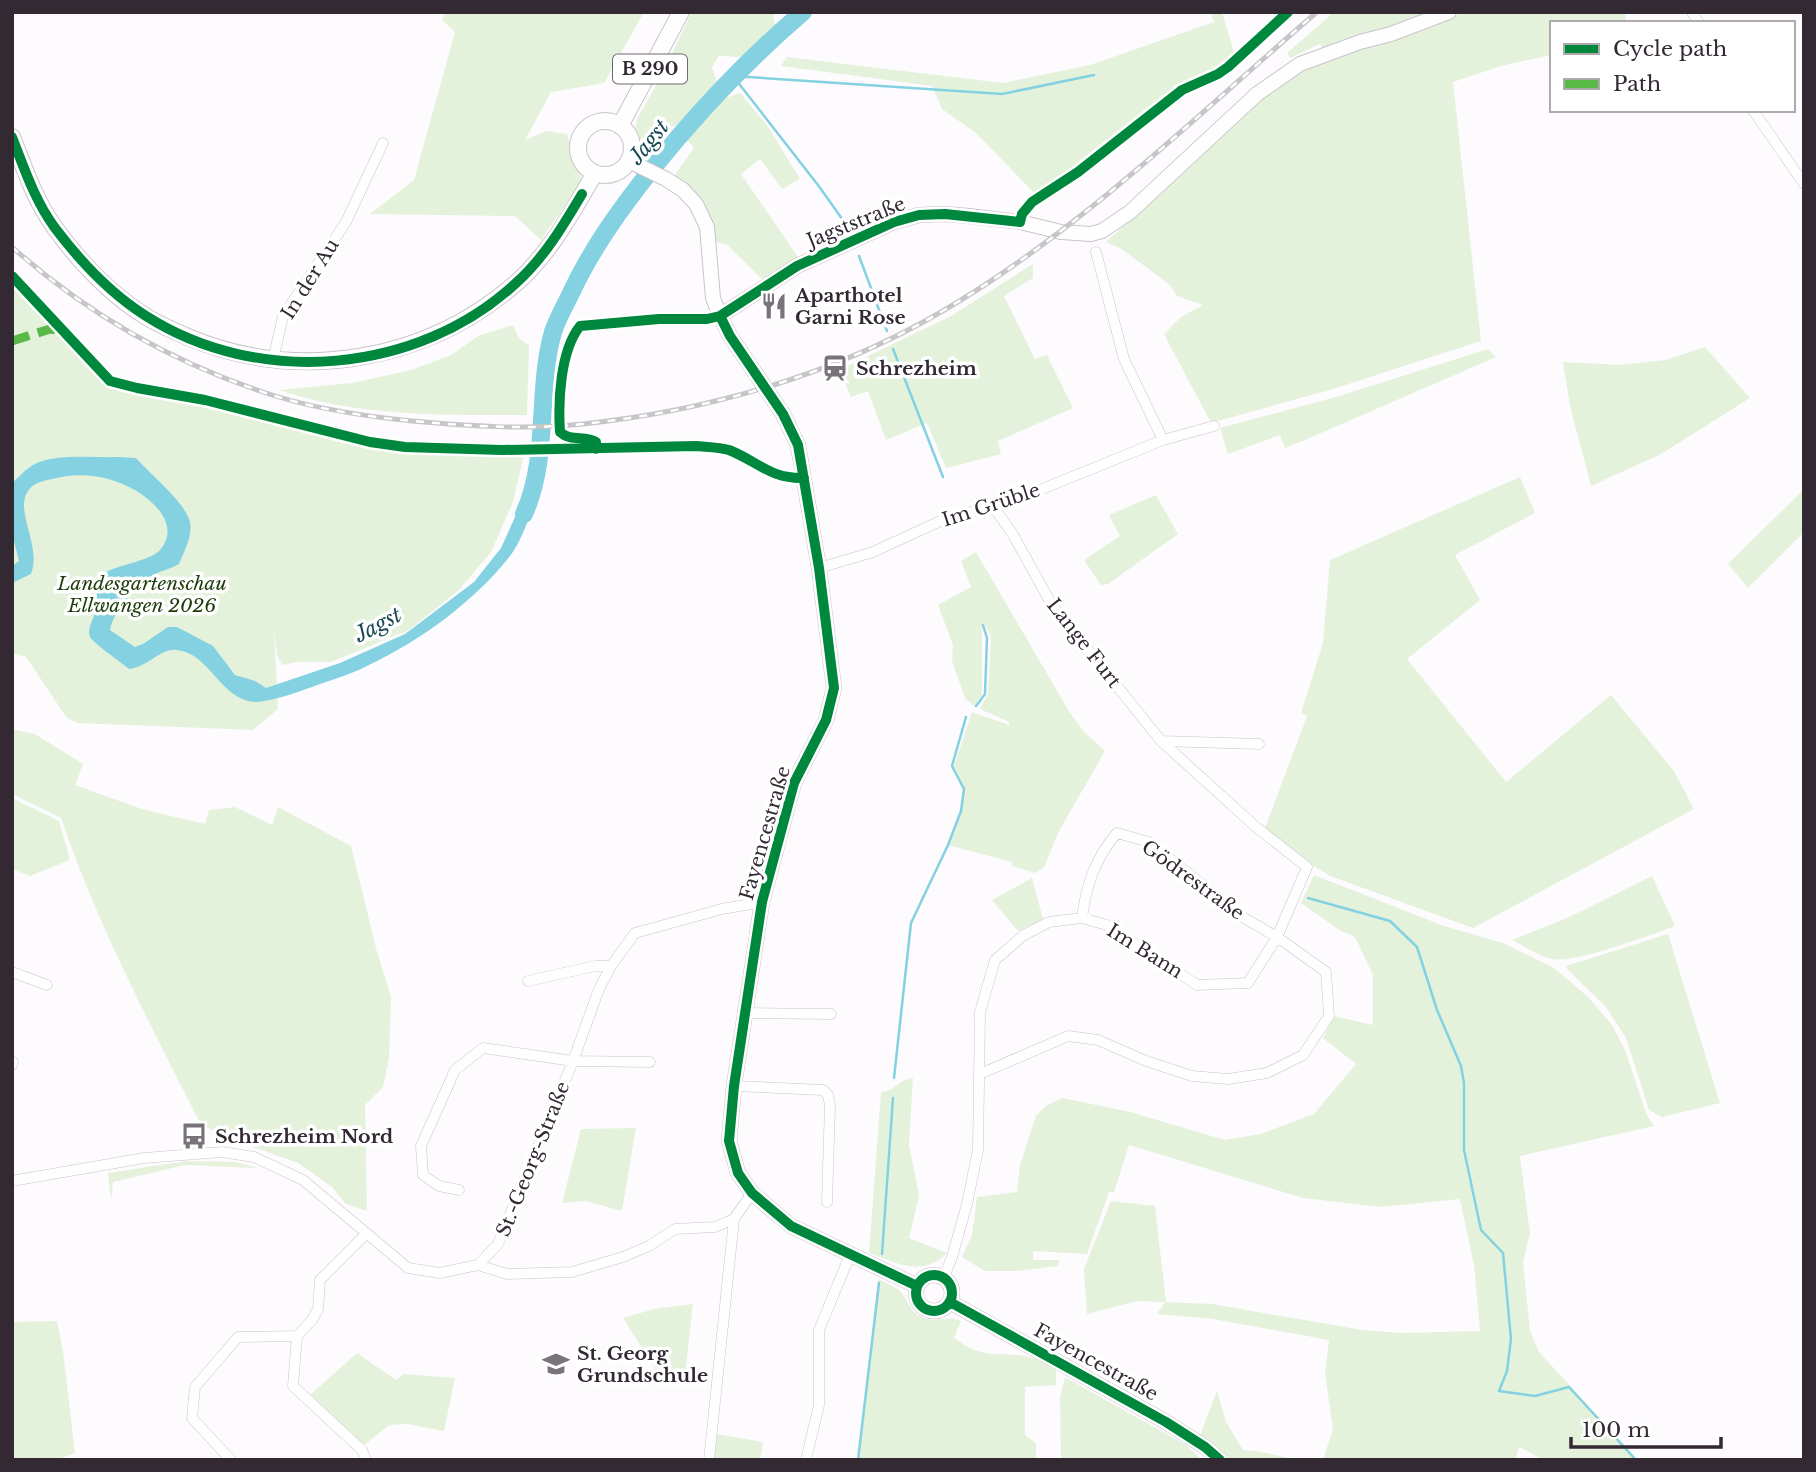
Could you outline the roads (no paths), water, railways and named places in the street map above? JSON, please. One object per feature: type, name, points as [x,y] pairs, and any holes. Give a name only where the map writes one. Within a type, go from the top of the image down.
[{"type":"main road","name":"B 290","points":[[620,126],[681,12]]},
{"type":"main road","points":[[612,122],[620,126],[630,138],[635,164],[618,172],[603,175],[595,173],[582,161],[579,144],[582,135],[595,123],[612,122]]},
{"type":"main road","points":[[12,137],[34,192],[53,226],[118,296],[146,317],[212,347],[272,360],[335,361],[374,356],[434,336],[475,316],[517,283],[553,242],[595,173]]},
{"type":"street","name":"Jagststraße","points":[[720,316],[797,266],[894,222],[919,215],[970,216],[1020,222],[1061,232],[1091,234],[1102,231],[1130,212],[1256,94],[1300,64],[1449,12]]},
{"type":"street","points":[[1754,112],[1804,184]]},
{"type":"street","name":"In der Au","points":[[272,360],[283,316],[346,222],[383,143]]},
{"type":"street","name":"Fayencestraße","points":[[635,164],[683,190],[696,204],[707,227],[713,298],[720,316],[730,336],[783,414],[798,444],[819,568],[834,688],[826,720],[794,783],[762,902],[734,1086],[729,1141],[738,1173],[752,1193],[791,1226],[917,1286],[917,1298],[920,1304],[929,1310],[941,1310],[950,1302],[1166,1422],[1220,1460]]},
{"type":"street","points":[[1096,252],[1124,359],[1163,440]]},
{"type":"street","points":[[12,276],[63,330]]},
{"type":"street","name":"Im Grüble","points":[[819,568],[873,552],[947,518],[1010,502],[1163,440],[1214,426]]},
{"type":"street","name":"Lange Furt","points":[[992,505],[1012,533],[1052,605],[1161,741],[1256,827],[1307,867]]},
{"type":"street","points":[[1161,741],[1259,744]]},
{"type":"street","name":"Gödrestraße","points":[[1082,918],[1085,894],[1097,862],[1104,848],[1117,833],[1149,842],[1244,918],[1277,937]]},
{"type":"street","name":"Im Bann","points":[[944,1277],[967,1204],[978,1150],[980,1012],[995,960],[1024,935],[1049,922],[1082,918],[1107,925],[1197,985],[1248,983],[1277,937],[1307,867]]},
{"type":"street","name":"St.-Georg-Straße","points":[[478,1265],[498,1244],[573,1061],[599,989],[611,966],[635,933],[722,909],[762,902]]},
{"type":"street","points":[[980,1074],[1068,1036],[1098,1040],[1146,1062],[1192,1076],[1228,1079],[1268,1073],[1303,1055],[1329,1016],[1326,972],[1277,937]]},
{"type":"street","points":[[528,981],[611,966]]},
{"type":"street","points":[[12,972],[47,985]]},
{"type":"street","points":[[745,1013],[831,1014]]},
{"type":"street","points":[[459,1190],[439,1186],[423,1175],[421,1146],[455,1070],[483,1048],[573,1061],[650,1062]]},
{"type":"street","points":[[734,1086],[823,1090],[828,1095],[827,1202]]},
{"type":"street","points":[[12,1181],[144,1158],[222,1152],[254,1157],[303,1180],[408,1268],[440,1273],[478,1265],[507,1274],[572,1272],[649,1246],[675,1229],[716,1227],[734,1219]]},
{"type":"street","points":[[709,1460],[734,1219],[752,1193]]},
{"type":"street","points":[[366,1234],[320,1280],[318,1309],[297,1336],[293,1386],[362,1450],[366,1460]]},
{"type":"street","points":[[806,1460],[819,1405],[819,1330],[849,1255]]},
{"type":"street","points":[[917,1286],[928,1275],[944,1277],[953,1291],[950,1302]]},
{"type":"street","points":[[231,1460],[192,1418],[195,1387],[238,1337],[297,1336]]},
{"type":"water","points":[[63,457],[136,458],[181,506],[191,527],[179,564],[142,583],[116,613],[110,630],[135,647],[168,627],[177,627],[213,646],[235,675],[255,681],[266,688],[340,663],[405,634],[474,582],[501,548],[525,495],[539,493],[523,534],[510,556],[480,589],[445,619],[387,656],[347,675],[292,694],[255,702],[233,694],[189,653],[171,650],[129,669],[90,637],[89,629],[95,611],[97,590],[106,572],[156,554],[166,539],[167,529],[158,509],[130,487],[95,476],[77,475],[60,477],[33,486],[28,491],[24,508],[33,552],[31,574],[12,583],[12,566],[19,561],[12,533],[12,483],[30,467],[42,461]]},
{"type":"waterway","name":"Jagst","points":[[524,514],[537,470],[545,378],[553,332],[588,260],[629,198],[687,127],[743,68],[803,12]]},
{"type":"waterway","points":[[733,76],[1002,94],[1094,75]]},
{"type":"waterway","points":[[733,76],[845,223]]},
{"type":"waterway","points":[[859,256],[887,331]]},
{"type":"waterway","points":[[893,349],[943,477]]},
{"type":"waterway","points":[[976,706],[985,694],[987,638],[983,625]]},
{"type":"waterway","points":[[894,1078],[911,923],[961,811],[964,789],[952,766],[966,717]]},
{"type":"waterway","points":[[1308,898],[1390,921],[1417,947],[1437,1010],[1461,1066],[1464,1083],[1464,1150],[1481,1230],[1503,1253],[1511,1339],[1507,1371],[1499,1391],[1535,1396],[1569,1387],[1636,1460]]},
{"type":"waterway","points":[[882,1254],[893,1098]]},
{"type":"waterway","points":[[858,1460],[879,1283]]},
{"type":"railway","points":[[12,247],[98,313],[160,349],[226,379],[297,402],[393,419],[498,427],[583,424],[676,410],[768,387],[813,372],[900,334],[941,312],[1041,246],[1089,209],[1317,12]]},
{"type":"place","name":"Aparthotel Garni Rose","points":[[774,306]]},
{"type":"place","name":"Schrezheim","points":[[835,368]]},
{"type":"place","name":"Schrezheim Nord","points":[[194,1136]]},
{"type":"place","name":"St. Georg Grundschule","points":[[556,1364]]},
{"type":"park label","name":"Landesgartenschau Ellwangen 2026","points":[[142,594]]}]
